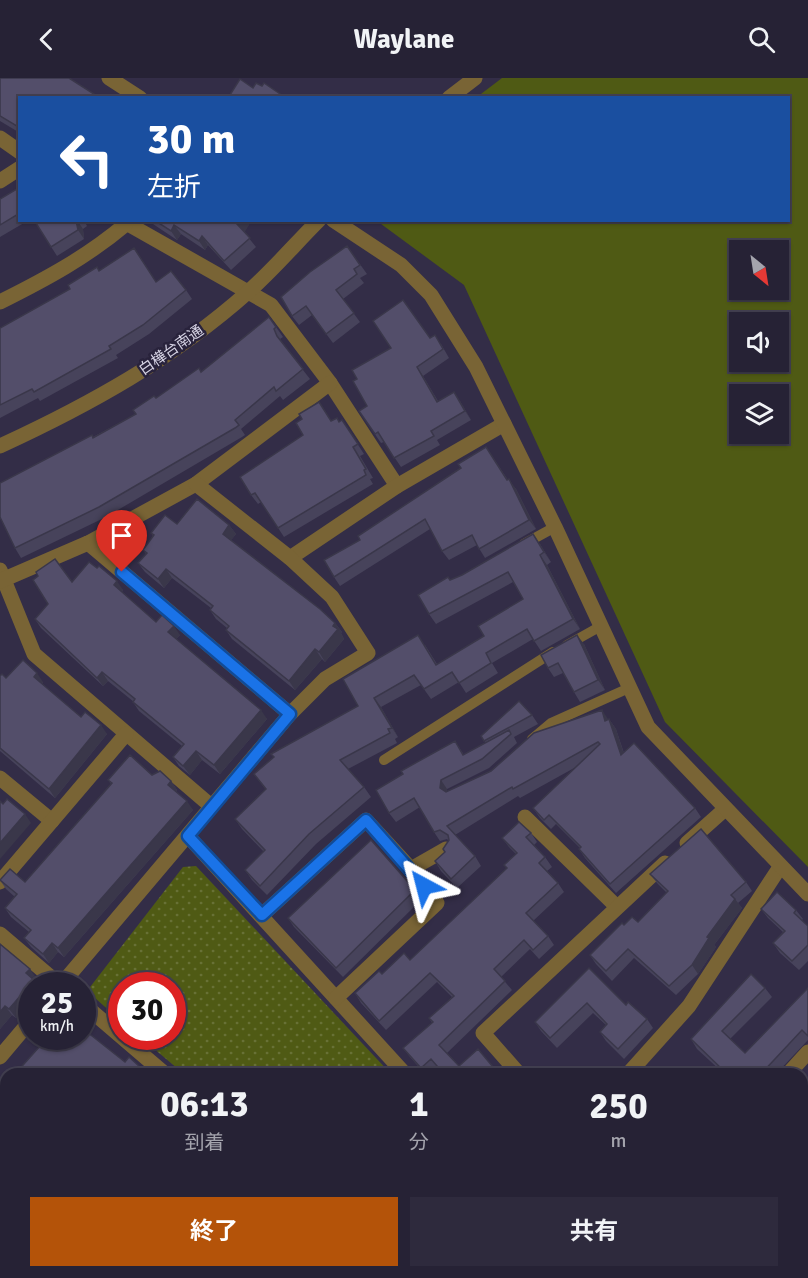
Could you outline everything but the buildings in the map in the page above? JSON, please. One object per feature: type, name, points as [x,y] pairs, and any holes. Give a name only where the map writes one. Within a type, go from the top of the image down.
[{"type":"street","points":[[109,78],[137,96]]},
{"type":"street","points":[[452,96],[475,78]]},
{"type":"street","points":[[0,138],[18,151]]},
{"type":"street","points":[[0,181],[18,169]]},
{"type":"street","points":[[0,302],[57,274],[94,251],[124,222],[271,304],[330,383],[397,486]]},
{"type":"street","name":"白樺台南通","points":[[0,446],[74,412],[120,386],[197,333],[248,292],[317,222]]},
{"type":"street","points":[[336,222],[401,265],[431,295],[476,367],[555,527],[648,728],[724,810],[808,894]]},
{"type":"street","points":[[211,806],[34,654],[1,576],[88,543],[196,484],[330,383]]},
{"type":"street","points":[[290,558],[397,486],[504,424]]},
{"type":"street","points":[[71,972],[290,714],[325,680],[368,653],[333,597],[290,558],[196,484]]},
{"type":"street","points":[[88,543],[290,714]]},
{"type":"street","points":[[0,882],[126,734]]},
{"type":"street","points":[[0,778],[52,821]]},
{"type":"street","points":[[514,1068],[483,1034],[616,906],[724,810]]},
{"type":"street","points":[[525,817],[616,906]]},
{"type":"street","points":[[262,915],[366,820],[411,869],[437,903],[336,998]]},
{"type":"street","points":[[188,836],[400,1068]]},
{"type":"street","points":[[411,869],[446,849]]},
{"type":"street","points":[[633,1068],[689,1006],[780,867]]},
{"type":"street","points":[[0,934],[45,972]]},
{"type":"street","points":[[96,1015],[158,1068]]},
{"type":"street","points":[[0,1057],[18,1036]]},
{"type":"street","points":[[793,1068],[808,1052]]},
{"type":"lane","points":[[515,549],[555,527]]},
{"type":"lane","points":[[384,760],[544,658],[601,626]]},
{"type":"lane","points":[[526,745],[552,723],[629,688]]},
{"type":"green space","points":[[502,78],[808,78],[808,867],[665,722],[464,285],[378,222],[790,222],[790,96],[478,96]]},
{"type":"green space","points":[[196,866],[385,1068],[177,1068],[155,1050],[186,1050],[186,972],[108,972],[108,1010],[96,999],[96,979],[183,867]]},
{"type":"route","points":[[122,572],[290,714],[188,836],[262,915],[366,820],[424,886]]}]
